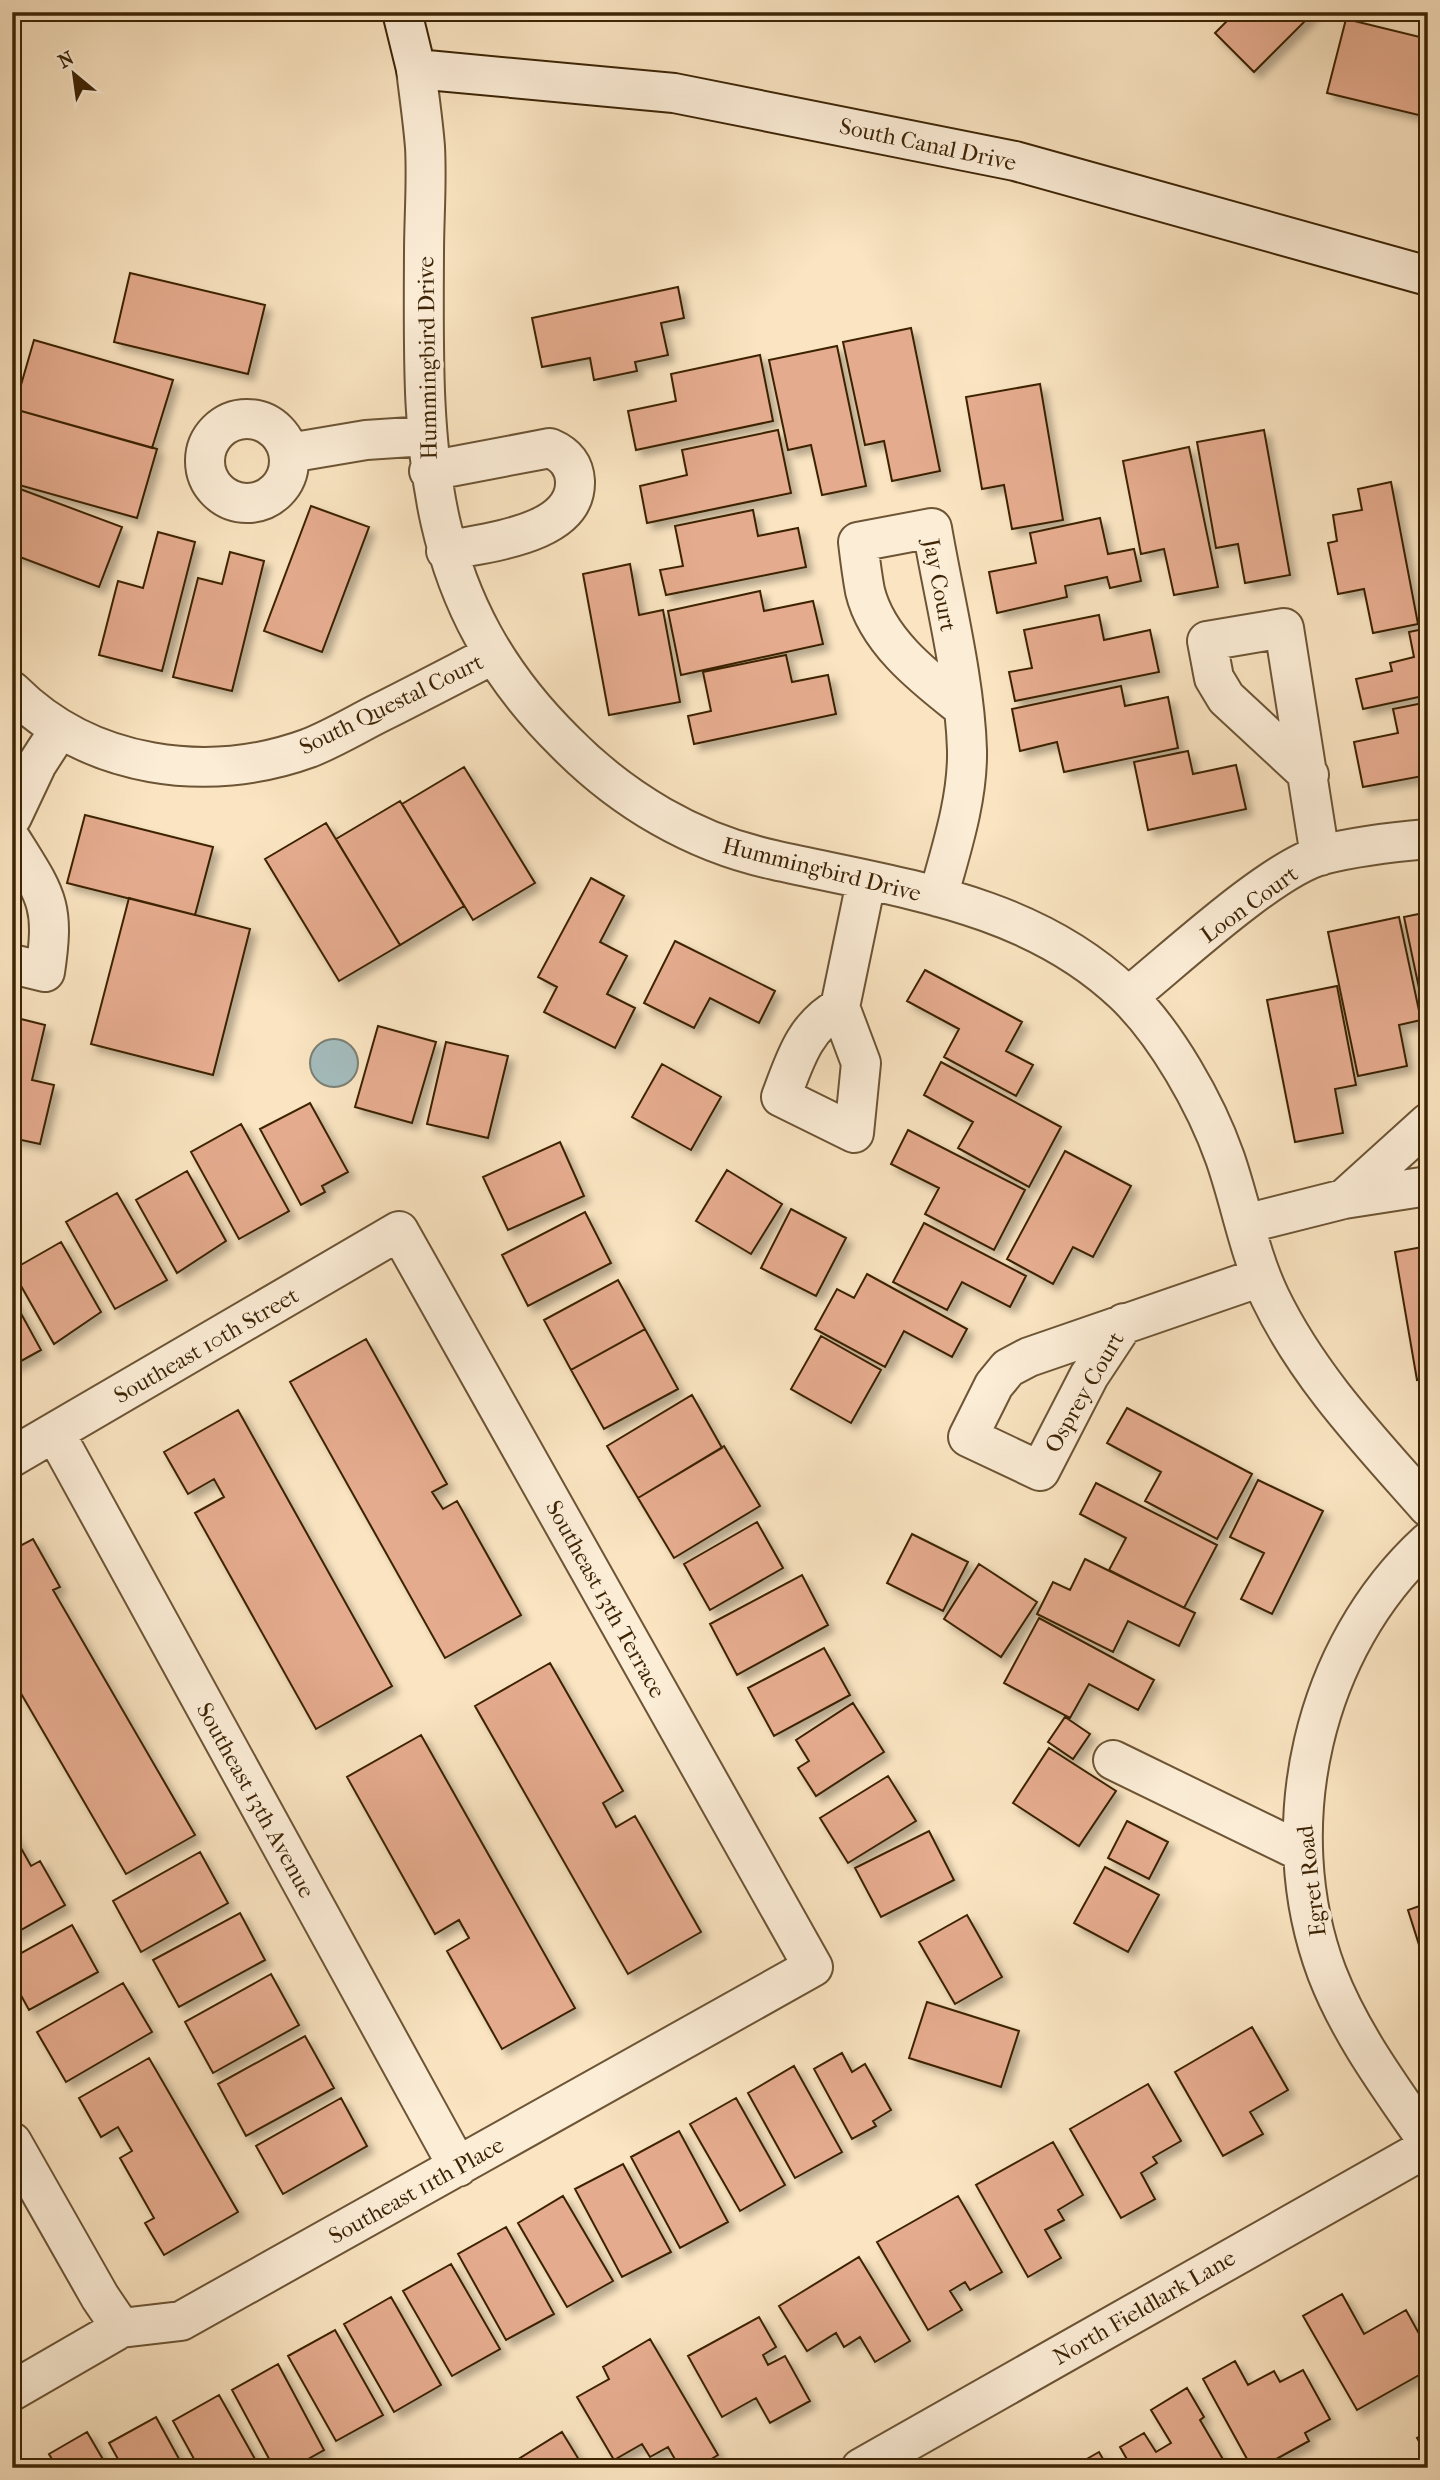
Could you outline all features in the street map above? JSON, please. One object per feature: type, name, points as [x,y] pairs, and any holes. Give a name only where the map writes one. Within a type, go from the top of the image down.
[{"type":"street","name":"Hummingbird Drive","points":[[402,12],[416,69],[425,148],[423,385],[428,454],[446,551],[467,606],[521,695],[587,765],[664,818],[709,842],[760,857],[938,897],[1024,925],[1059,943],[1128,997],[1189,1082],[1210,1123],[1225,1157],[1261,1277],[1281,1318],[1321,1383],[1428,1507]]},
{"type":"street","name":"South Canal Drive","points":[[416,69],[674,93],[1014,161],[1428,276]]},
{"type":"street","points":[[289,453],[366,440],[428,454],[550,448],[563,454],[571,465],[575,480],[573,497],[564,514],[547,526],[446,551]]},
{"type":"street","name":"South Questal Court","points":[[12,691],[59,730],[116,755],[156,764],[199,767],[244,764],[311,747],[495,654]]},
{"type":"street","points":[[938,897],[962,799],[967,752],[962,707]]},
{"type":"street","points":[[12,817],[37,764],[59,730]]},
{"type":"street","points":[[1309,775],[1320,856]]},
{"type":"street","name":"Loon Court","points":[[1128,997],[1264,889],[1320,856],[1428,839]]},
{"type":"street","points":[[12,841],[45,897],[51,916],[45,972],[12,964]]},
{"type":"street","points":[[840,1006],[866,882]]},
{"type":"street","points":[[1343,1199],[1428,1123]]},
{"type":"street","points":[[1245,1224],[1343,1199],[1428,1186]]},
{"type":"street","name":"Southeast 10th Street","points":[[12,1457],[399,1231]]},
{"type":"street","name":"Southeast 13th Terrace","points":[[399,1231],[813,1967]]},
{"type":"street","name":"Osprey Court","points":[[1124,1323],[1261,1277]]},
{"type":"street","name":"Southeast 13th Avenue","points":[[55,1433],[458,2167]]},
{"type":"street","name":"Egret Road","points":[[1428,1542],[1405,1563],[1370,1608],[1341,1661],[1321,1715],[1307,1778],[1303,1852],[1315,1930],[1327,1973],[1365,2049],[1428,2145]]},
{"type":"street","points":[[1114,1760],[1303,1852]]},
{"type":"street","name":"Southeast 11th Place","points":[[12,2391],[121,2328],[181,2321],[813,1967]]},
{"type":"street","points":[[12,2142],[100,2297],[121,2328]]},
{"type":"street","name":"North Fieldlark Lane","points":[[861,2468],[1428,2145]]},
{"type":"water","points":[[334,1039],[351,1046],[358,1063],[351,1080],[334,1087],[317,1080],[310,1063],[317,1046]]},
{"type":"building","points":[[1225,12],[1314,12],[1254,72],[1215,33],[1230,18]]},
{"type":"building","points":[[1346,19],[1428,39],[1427,117],[1327,93]]},
{"type":"building","points":[[130,273],[265,305],[248,374],[114,342]]},
{"type":"building","points":[[678,287],[684,318],[661,323],[668,355],[635,362],[637,371],[594,380],[590,358],[542,367],[532,318]]},
{"type":"building","points":[[911,328],[940,471],[892,481],[884,441],[865,445],[843,342]]},
{"type":"building","points":[[34,340],[173,380],[152,448],[14,409]]},
{"type":"building","points":[[837,346],[866,486],[822,495],[811,445],[788,450],[769,360]]},
{"type":"building","points":[[760,355],[773,421],[636,450],[628,411],[676,401],[671,374]]},
{"type":"building","points":[[1040,384],[1063,520],[1012,529],[1004,485],[982,489],[966,397]]},
{"type":"building","points":[[14,409],[157,449],[137,518],[12,483]]},
{"type":"building","points":[[778,430],[791,493],[647,523],[640,486],[687,475],[682,450]]},
{"type":"building","points":[[1264,430],[1290,575],[1245,583],[1238,544],[1216,548],[1197,442]]},
{"type":"building","points":[[1189,447],[1218,587],[1174,595],[1164,549],[1141,554],[1123,461]]},
{"type":"building","points":[[1391,482],[1418,624],[1373,633],[1364,589],[1338,594],[1328,543],[1337,541],[1333,515],[1362,510],[1358,489]]},
{"type":"building","points":[[12,486],[122,527],[99,587],[12,554]]},
{"type":"building","points":[[311,506],[369,527],[322,652],[264,631]]},
{"type":"building","points":[[753,510],[758,536],[798,528],[806,567],[666,595],[660,570],[683,566],[675,526]]},
{"type":"building","points":[[1100,518],[1108,554],[1134,549],[1141,581],[1110,588],[1107,577],[1065,586],[1067,597],[997,613],[989,572],[1036,563],[1030,533]]},
{"type":"building","points":[[158,532],[195,542],[162,671],[99,655],[118,581],[143,588]]},
{"type":"building","points":[[230,552],[264,561],[232,691],[173,677],[198,578],[222,584]]},
{"type":"building","points":[[630,564],[639,615],[663,610],[680,702],[609,715],[583,574]]},
{"type":"building","points":[[760,591],[764,611],[813,601],[823,644],[681,675],[668,611]]},
{"type":"building","points":[[1099,615],[1104,640],[1150,630],[1159,672],[1015,701],[1009,672],[1032,668],[1024,630]]},
{"type":"building","points":[[1428,628],[1428,695],[1363,709],[1356,679],[1392,671],[1390,663],[1414,657],[1409,632]]},
{"type":"building","points":[[786,655],[792,682],[828,675],[836,714],[694,744],[688,716],[711,711],[703,672]]},
{"type":"building","points":[[1121,686],[1125,706],[1168,697],[1178,748],[1064,772],[1057,742],[1020,751],[1012,709]]},
{"type":"building","points":[[1428,702],[1428,775],[1363,787],[1354,742],[1398,733],[1393,709]]},
{"type":"building","points":[[1188,751],[1193,774],[1236,765],[1246,809],[1148,830],[1134,762]]},
{"type":"building","points":[[464,767],[535,883],[473,920],[402,804]]},
{"type":"building","points":[[400,801],[464,906],[400,945],[336,839]]},
{"type":"building","points":[[85,815],[213,847],[195,915],[67,883]]},
{"type":"building","points":[[326,823],[400,945],[339,981],[265,859]]},
{"type":"building","points":[[591,878],[624,896],[600,942],[627,956],[607,994],[635,1008],[615,1048],[544,1012],[557,987],[538,977]]},
{"type":"building","points":[[129,898],[250,929],[213,1075],[91,1044]]},
{"type":"building","points":[[1428,912],[1428,1031],[1404,917]]},
{"type":"building","points":[[1399,917],[1421,1020],[1399,1025],[1407,1066],[1358,1076],[1328,932]]},
{"type":"building","points":[[675,941],[775,991],[759,1023],[710,998],[694,1028],[644,1003]]},
{"type":"building","points":[[925,970],[1022,1022],[1006,1051],[1033,1065],[1016,1096],[944,1057],[959,1029],[907,1001]]},
{"type":"building","points":[[1337,986],[1356,1085],[1335,1089],[1343,1133],[1295,1142],[1267,1000]]},
{"type":"building","points":[[13,1017],[45,1025],[32,1080],[54,1085],[40,1144],[12,1138]]},
{"type":"building","points":[[378,1026],[436,1042],[412,1123],[355,1107]]},
{"type":"building","points":[[446,1042],[508,1056],[488,1138],[427,1124]]},
{"type":"building","points":[[941,1062],[1061,1127],[1029,1187],[958,1148],[973,1122],[924,1095]]},
{"type":"building","points":[[662,1064],[721,1097],[691,1150],[632,1117]]},
{"type":"building","points":[[310,1103],[348,1172],[322,1186],[325,1192],[301,1205],[260,1129]]},
{"type":"building","points":[[241,1124],[289,1211],[239,1239],[191,1152]]},
{"type":"building","points":[[908,1130],[1025,1190],[994,1250],[925,1214],[939,1188],[891,1164]]},
{"type":"building","points":[[560,1142],[584,1196],[508,1230],[483,1177]]},
{"type":"building","points":[[1065,1151],[1131,1186],[1093,1257],[1073,1247],[1053,1284],[1007,1259]]},
{"type":"building","points":[[727,1170],[782,1204],[751,1254],[696,1221]]},
{"type":"building","points":[[187,1171],[226,1241],[177,1273],[136,1200]]},
{"type":"building","points":[[117,1193],[167,1280],[115,1309],[66,1222]]},
{"type":"building","points":[[791,1209],[846,1238],[816,1296],[761,1268]]},
{"type":"building","points":[[585,1212],[611,1263],[528,1306],[502,1255]]},
{"type":"building","points":[[924,1223],[1026,1276],[1010,1307],[962,1282],[947,1310],[893,1282]]},
{"type":"building","points":[[61,1242],[101,1312],[54,1344],[12,1270]]},
{"type":"building","points":[[1428,1246],[1428,1378],[1417,1380],[1395,1252]]},
{"type":"building","points":[[867,1274],[967,1329],[952,1357],[904,1331],[885,1367],[815,1329],[837,1289],[854,1298]]},
{"type":"building","points":[[618,1280],[645,1329],[571,1370],[544,1320]]},
{"type":"building","points":[[12,1297],[41,1350],[12,1366]]},
{"type":"building","points":[[645,1329],[678,1389],[604,1429],[571,1370]]},
{"type":"building","points":[[821,1336],[881,1370],[851,1423],[791,1389]]},
{"type":"building","points":[[366,1339],[447,1484],[432,1492],[443,1509],[457,1501],[521,1615],[445,1658],[290,1382]]},
{"type":"building","points":[[692,1395],[722,1448],[638,1498],[607,1446]]},
{"type":"building","points":[[1127,1408],[1252,1474],[1217,1539],[1145,1501],[1161,1472],[1107,1443]]},
{"type":"building","points":[[238,1410],[392,1686],[316,1729],[195,1513],[224,1497],[214,1479],[188,1494],[164,1452]]},
{"type":"building","points":[[724,1446],[760,1506],[674,1558],[638,1498]]},
{"type":"building","points":[[1258,1480],[1323,1511],[1272,1614],[1241,1599],[1264,1553],[1230,1537]]},
{"type":"building","points":[[1096,1483],[1217,1545],[1184,1608],[1109,1570],[1126,1538],[1080,1514]]},
{"type":"building","points":[[757,1522],[783,1568],[710,1610],[684,1564]]},
{"type":"building","points":[[912,1534],[968,1562],[943,1611],[887,1583]]},
{"type":"building","points":[[33,1539],[60,1587],[53,1590],[195,1835],[126,1874],[12,1678],[12,1550]]},
{"type":"building","points":[[1085,1559],[1195,1613],[1179,1646],[1128,1621],[1113,1652],[1037,1614],[1053,1582],[1070,1590]]},
{"type":"building","points":[[979,1564],[1037,1602],[1001,1657],[944,1619]]},
{"type":"building","points":[[802,1575],[828,1625],[737,1675],[710,1624]]},
{"type":"building","points":[[1039,1618],[1154,1680],[1138,1710],[1089,1684],[1070,1718],[1004,1683]]},
{"type":"building","points":[[824,1648],[850,1695],[774,1736],[748,1688]]},
{"type":"building","points":[[550,1663],[623,1791],[603,1803],[616,1827],[635,1816],[701,1932],[628,1974],[475,1706]]},
{"type":"building","points":[[853,1703],[884,1752],[816,1796],[798,1768],[809,1761],[796,1740]]},
{"type":"building","points":[[1065,1717],[1090,1734],[1073,1759],[1048,1742]]},
{"type":"building","points":[[421,1735],[575,2008],[502,2049],[447,1951],[469,1938],[459,1920],[435,1934],[347,1777]]},
{"type":"building","points":[[1049,1748],[1116,1791],[1079,1846],[1013,1803]]},
{"type":"building","points":[[888,1776],[916,1821],[848,1863],[820,1818]]},
{"type":"building","points":[[1127,1821],[1168,1842],[1149,1879],[1108,1858]]},
{"type":"building","points":[[929,1831],[954,1880],[881,1917],[855,1868]]},
{"type":"building","points":[[12,1832],[31,1866],[40,1861],[65,1905],[12,1935]]},
{"type":"building","points":[[200,1852],[228,1903],[141,1952],[113,1901]]},
{"type":"building","points":[[1105,1867],[1159,1895],[1128,1952],[1074,1923]]},
{"type":"building","points":[[1428,1903],[1428,1949],[1421,1951],[1408,1910]]},
{"type":"building","points":[[240,1913],[265,1960],[179,2007],[153,1960]]},
{"type":"building","points":[[967,1915],[1002,1977],[955,2004],[919,1942]]},
{"type":"building","points":[[72,1925],[98,1972],[29,2010],[12,1979],[12,1958]]},
{"type":"building","points":[[271,1974],[299,2025],[213,2073],[185,2022]]},
{"type":"building","points":[[123,1983],[152,2032],[66,2082],[37,2032]]},
{"type":"building","points":[[927,2002],[1019,2031],[1001,2087],[909,2058]]},
{"type":"building","points":[[1252,2027],[1288,2090],[1250,2112],[1263,2134],[1223,2156],[1175,2072]]},
{"type":"building","points":[[305,2036],[334,2088],[246,2136],[218,2084]]},
{"type":"building","points":[[842,2053],[852,2072],[865,2064],[891,2110],[873,2121],[876,2126],[852,2139],[814,2069]]},
{"type":"building","points":[[149,2058],[238,2212],[164,2255],[145,2223],[154,2218],[120,2158],[132,2151],[118,2127],[101,2137],[79,2098]]},
{"type":"building","points":[[794,2066],[842,2152],[795,2178],[748,2093]]},
{"type":"building","points":[[1148,2084],[1181,2141],[1153,2157],[1157,2163],[1141,2173],[1155,2199],[1121,2218],[1070,2129]]},
{"type":"building","points":[[341,2098],[367,2146],[283,2194],[256,2146]]},
{"type":"building","points":[[736,2098],[785,2185],[740,2211],[690,2124]]},
{"type":"building","points":[[679,2131],[728,2222],[680,2248],[631,2157]]},
{"type":"building","points":[[1053,2142],[1083,2195],[1058,2210],[1064,2220],[1045,2230],[1061,2258],[1028,2277],[976,2185]]},
{"type":"building","points":[[623,2164],[671,2252],[622,2277],[575,2189]]},
{"type":"building","points":[[563,2196],[613,2281],[567,2307],[518,2223]]},
{"type":"building","points":[[958,2196],[1002,2272],[970,2290],[965,2282],[950,2291],[962,2310],[928,2330],[877,2242]]},
{"type":"building","points":[[506,2227],[554,2314],[506,2340],[458,2254]]},
{"type":"building","points":[[859,2257],[910,2341],[875,2362],[860,2337],[844,2347],[836,2333],[807,2351],[779,2306]]},
{"type":"building","points":[[451,2264],[500,2349],[452,2376],[403,2291]]},
{"type":"building","points":[[1342,2294],[1364,2334],[1406,2310],[1428,2350],[1428,2370],[1357,2410],[1303,2316]]},
{"type":"building","points":[[391,2297],[441,2385],[394,2412],[344,2324]]},
{"type":"building","points":[[759,2317],[776,2347],[763,2355],[768,2365],[785,2356],[810,2401],[770,2423],[756,2398],[722,2417],[688,2356]]},
{"type":"building","points":[[335,2330],[383,2415],[336,2441],[288,2356]]},
{"type":"building","points":[[650,2339],[718,2455],[696,2468],[680,2468],[668,2447],[650,2457],[642,2444],[614,2460],[577,2397],[609,2379],[603,2367]]},
{"type":"building","points":[[1235,2361],[1248,2385],[1274,2371],[1280,2382],[1303,2370],[1330,2419],[1305,2433],[1309,2441],[1260,2468],[1252,2468],[1203,2379]]},
{"type":"building","points":[[278,2364],[324,2450],[292,2468],[274,2468],[232,2390]]},
{"type":"building","points":[[1187,2388],[1204,2417],[1200,2420],[1228,2468],[1132,2468],[1120,2447],[1144,2433],[1156,2452],[1171,2443],[1151,2410]]},
{"type":"building","points":[[219,2395],[260,2468],[199,2468],[173,2421]]},
{"type":"building","points":[[156,2417],[184,2468],[123,2468],[109,2443]]},
{"type":"building","points":[[87,2432],[108,2468],[57,2468],[49,2454]]},
{"type":"building","points":[[562,2432],[584,2468],[504,2468]]},
{"type":"building","points":[[1428,2432],[1428,2457],[1417,2438]]},
{"type":"building","points":[[1099,2452],[1108,2468],[1071,2468]]}]
